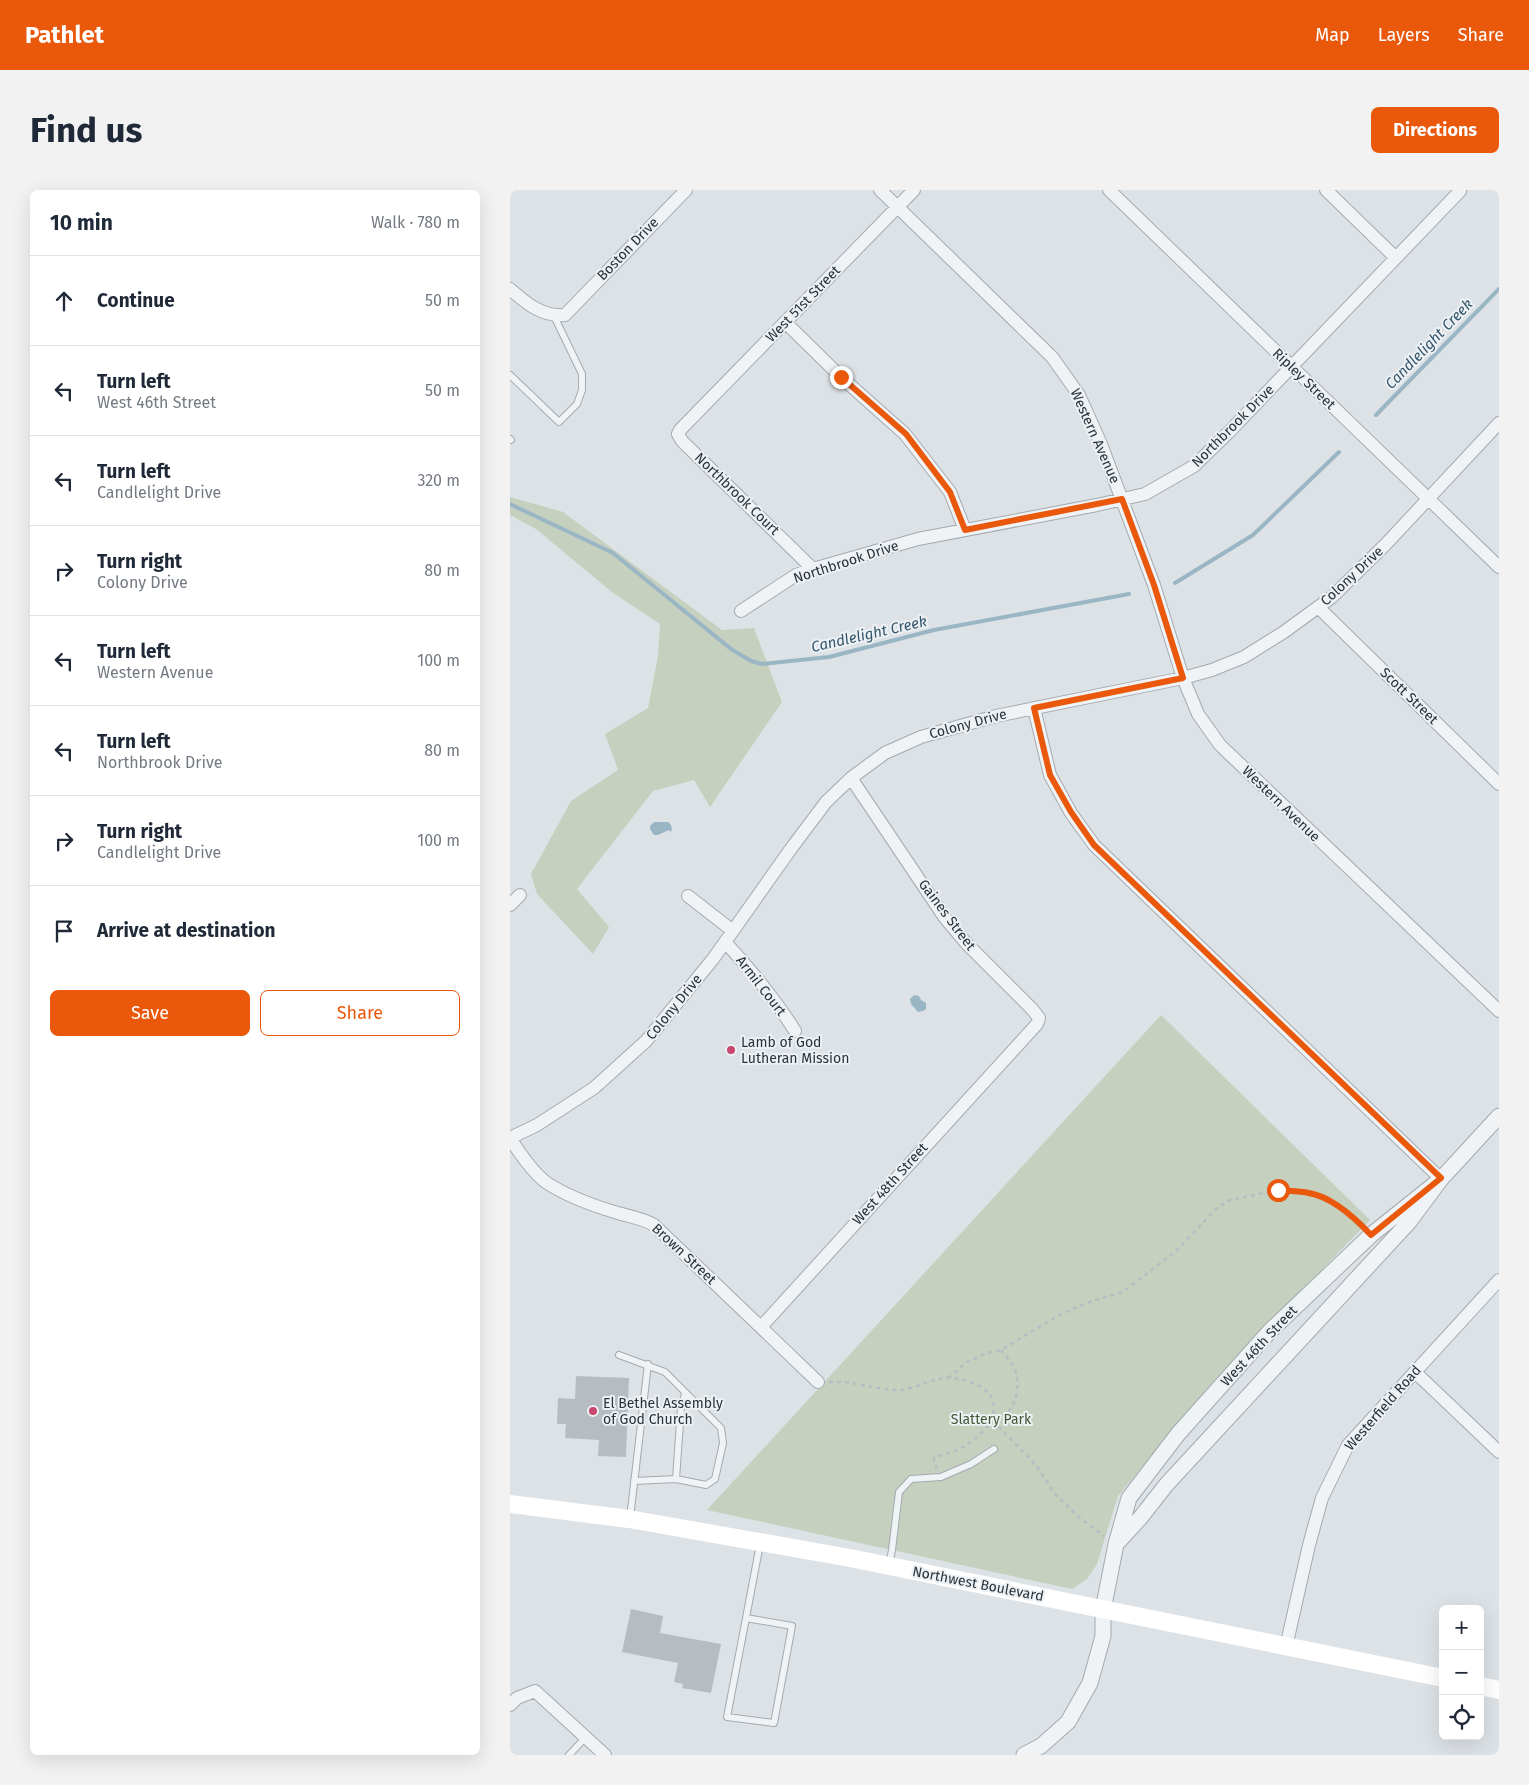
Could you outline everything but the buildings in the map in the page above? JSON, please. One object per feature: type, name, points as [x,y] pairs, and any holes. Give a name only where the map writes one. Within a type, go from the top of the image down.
[{"type":"main road","name":"Northwest Boulevard","points":[[510,1504],[629,1519],[888,1566],[1439,1677]]},
{"type":"main road","points":[[1484,1687],[1499,1690]]},
{"type":"street","name":"Boston Drive","points":[[554,316],[565,315],[686,190]]},
{"type":"street","name":"Western Avenue","points":[[880,190],[1052,357],[1079,395],[1101,444],[1154,585],[1183,678],[1198,714],[1220,745],[1499,1011]]},
{"type":"street","name":"West 51st Street","points":[[693,417],[914,190]]},
{"type":"street","name":"Ripley Street","points":[[1109,190],[1499,567]]},
{"type":"street","points":[[1326,190],[1396,258]]},
{"type":"street","name":"Northbrook Drive","points":[[741,611],[796,574],[918,539],[1145,494],[1194,466],[1460,191]]},
{"type":"street","points":[[510,289],[532,307],[554,316]]},
{"type":"street","points":[[785,322],[841,377],[906,434],[950,492],[965,530]]},
{"type":"street","name":"Northbrook Court","points":[[693,417],[678,434],[682,441],[813,569]]},
{"type":"street","name":"Colony Drive","points":[[510,1138],[537,1125],[594,1088],[646,1041],[729,936],[826,802],[850,778],[885,753],[921,737],[996,716],[1183,678],[1212,670],[1244,657],[1284,632],[1332,596],[1428,499],[1499,423]]},
{"type":"street","name":"Scott Street","points":[[1318,607],[1499,784]]},
{"type":"street","points":[[1034,708],[1050,775],[1071,812],[1094,845],[1441,1178]]},
{"type":"street","name":"Gaines Street","points":[[850,778],[945,918],[966,943],[1032,1008],[1039,1018],[1037,1024],[1020,1042]]},
{"type":"street","points":[[510,905],[520,895]]},
{"type":"street","name":"Armil Court","points":[[688,896],[729,936],[780,1007],[795,1032]]},
{"type":"street","name":"West 48th Street","points":[[761,1327],[1020,1042]]},
{"type":"street","name":"West 46th Street","points":[[1116,1544],[1141,1517],[1166,1485],[1409,1222],[1441,1178],[1499,1116]]},
{"type":"street","name":"Brown Street","points":[[510,1138],[520,1155],[545,1182],[582,1200],[617,1213],[643,1219],[654,1225],[818,1382]]},
{"type":"street","name":"West 46th Street","points":[[1024,1755],[1041,1746],[1068,1722],[1090,1682],[1103,1636],[1103,1610],[1116,1544],[1129,1498],[1178,1434],[1270,1331],[1371,1235],[1441,1178]]},
{"type":"street","name":"Westerfield Road","points":[[1286,1647],[1308,1545],[1322,1498],[1348,1445],[1499,1280]]},
{"type":"street","points":[[1415,1372],[1499,1452]]},
{"type":"street","points":[[510,1705],[517,1698],[535,1690],[605,1755]]},
{"type":"lane","points":[[510,375],[559,422],[577,404],[582,390],[582,374],[554,316]]},
{"type":"lane","points":[[619,1354],[665,1372],[721,1428],[723,1443],[715,1479],[706,1485],[676,1479],[634,1481]]},
{"type":"lane","points":[[629,1519],[648,1364]]},
{"type":"lane","points":[[676,1479],[681,1408],[685,1394]]},
{"type":"lane","points":[[888,1566],[892,1550],[899,1492],[911,1479],[937,1477],[971,1464],[994,1449]]},
{"type":"lane","points":[[746,1618],[792,1626],[774,1723],[727,1717],[760,1543]]},
{"type":"lane","points":[[569,1755],[586,1737]]},
{"type":"path","points":[[948,1378],[967,1362],[987,1353],[1002,1350],[1061,1314],[1092,1301],[1122,1292],[1176,1251],[1218,1207],[1230,1200],[1278,1190],[1310,1193],[1329,1200],[1358,1222],[1371,1235]]},
{"type":"path","points":[[937,1477],[934,1458],[951,1453],[966,1445],[981,1433],[992,1420],[1011,1409],[1017,1381],[1015,1370],[1002,1350]]},
{"type":"path","points":[[818,1382],[841,1381],[898,1390],[922,1386],[934,1380],[948,1378],[963,1380],[984,1387],[993,1399],[994,1412],[992,1420]]},
{"type":"path","points":[[992,1420],[1036,1465],[1054,1493],[1081,1519],[1116,1544]]},
{"type":"green space","points":[[510,497],[563,512],[722,630],[754,628],[782,702],[710,807],[694,780],[653,791],[577,889],[609,927],[593,954],[537,894],[531,874],[571,801],[618,770],[605,734],[648,708],[658,656],[660,624],[613,593],[536,529],[510,515]]},
{"type":"green space","name":"Slattery Park","points":[[1161,1015],[1370,1220],[1212,1383],[1118,1496],[1097,1564],[1087,1579],[1072,1589],[707,1510]]},
{"type":"water","points":[[654,822],[668,822],[672,830],[654,835],[650,826]]},
{"type":"water","points":[[914,995],[919,996],[926,1003],[926,1009],[918,1012],[911,1004],[910,999]]},
{"type":"waterway","name":"Candlelight Creek","points":[[1376,415],[1499,289]]},
{"type":"waterway","name":"Candlelight Creek","points":[[1175,583],[1253,535],[1339,452]]},
{"type":"waterway","name":"Candlelight Creek","points":[[510,504],[613,553],[731,649],[751,661],[762,664],[829,657],[934,630],[1129,594]]},
{"type":"place","name":"Lamb of God Lutheran Mission","points":[[731,1050]]},
{"type":"place","name":"El Bethel Assembly of God Church","points":[[593,1411]]},
{"type":"route","points":[[841,377],[906,434],[950,492],[965,530],[1097,506],[1122,499],[1154,585],[1183,678],[1034,708],[1050,775],[1071,812],[1094,845],[1441,1178],[1371,1235],[1358,1222],[1329,1200],[1310,1193],[1278,1190]]}]
